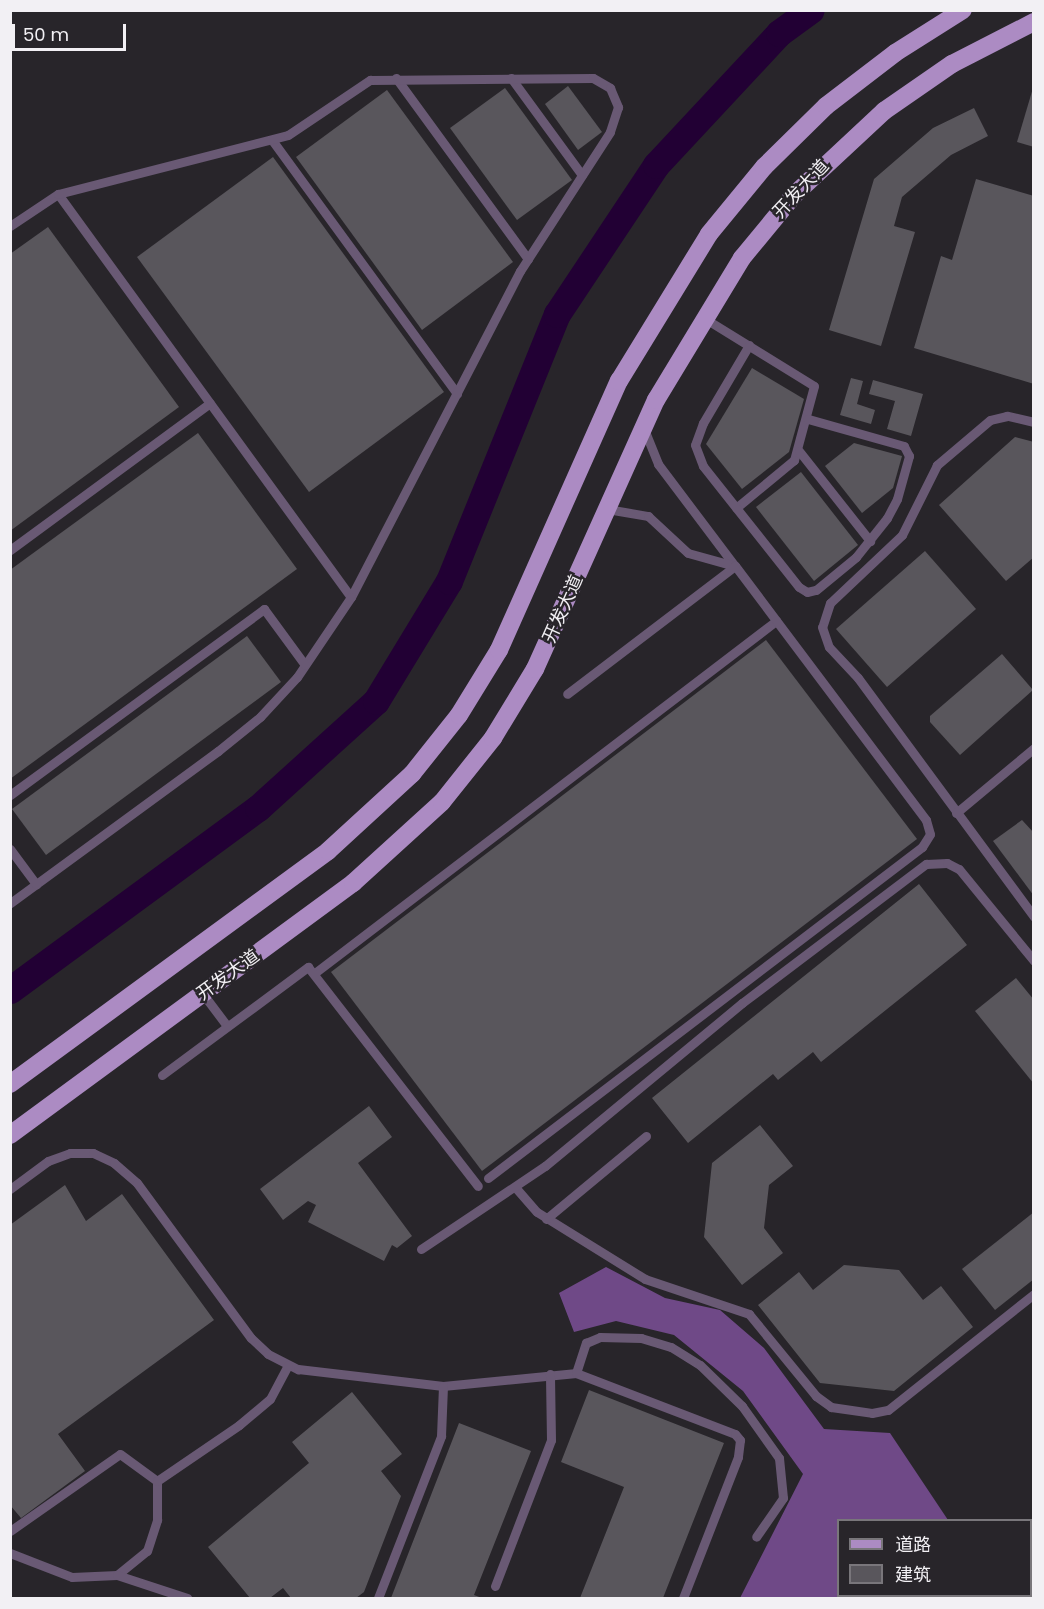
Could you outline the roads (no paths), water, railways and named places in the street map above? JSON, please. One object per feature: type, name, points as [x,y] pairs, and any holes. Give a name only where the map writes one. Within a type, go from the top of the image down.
[{"type":"main road","points":[[10,1084],[328,851],[412,774],[459,715],[499,650],[620,381],[709,234],[764,167],[826,106],[895,53],[963,10]]},
{"type":"main road","name":"开发大道","points":[[10,1135],[384,858],[468,771],[535,669],[644,426],[704,318],[767,226],[853,137],[952,64],[1034,22]]},
{"type":"lane","points":[[396,78],[528,259]]},
{"type":"lane","points":[[511,78],[582,175]]},
{"type":"lane","points":[[10,226],[58,194],[272,140],[303,126],[370,80],[586,78],[610,88],[618,107],[616,120],[528,259],[351,597],[305,666],[260,717],[10,903]]},
{"type":"lane","points":[[272,140],[457,394]]},
{"type":"lane","points":[[58,194],[351,597]]},
{"type":"lane","points":[[704,318],[814,386],[799,451],[788,467],[736,508]]},
{"type":"lane","points":[[749,345],[703,423],[695,446],[703,466],[799,587],[807,592],[816,590],[849,564],[870,541],[893,509],[909,450],[808,419]]},
{"type":"lane","points":[[10,550],[210,403]]},
{"type":"lane","points":[[1034,422],[1007,416],[990,420],[937,465],[902,536],[830,603],[822,622],[826,643],[858,678],[1034,917]]},
{"type":"lane","points":[[488,1178],[927,842],[930,834],[926,820],[658,464],[644,426]]},
{"type":"lane","points":[[799,451],[870,541]]},
{"type":"lane","points":[[607,509],[648,516],[688,553],[735,566]]},
{"type":"lane","points":[[567,694],[735,566]]},
{"type":"lane","points":[[10,795],[264,609],[305,666]]},
{"type":"lane","points":[[316,972],[776,621]]},
{"type":"lane","points":[[956,813],[1034,748]]},
{"type":"lane","points":[[10,849],[36,884]]},
{"type":"lane","points":[[421,1249],[515,1187],[572,1145],[742,1003],[926,864],[947,863],[959,869],[1034,961]]},
{"type":"lane","points":[[162,1075],[300,970],[308,967],[316,972],[477,1186]]},
{"type":"lane","points":[[202,994],[226,1026]]},
{"type":"lane","points":[[546,1219],[646,1136]]},
{"type":"lane","points":[[10,1188],[48,1161],[70,1153],[93,1153],[114,1162],[137,1183],[251,1338],[288,1365],[310,1372],[443,1386],[576,1373],[729,1430],[740,1440],[738,1457],[683,1599]]},
{"type":"lane","points":[[515,1187],[546,1219],[645,1279],[749,1314],[820,1401],[837,1408],[872,1413],[888,1410],[1034,1294]]},
{"type":"lane","points":[[576,1373],[586,1343],[600,1337],[640,1338],[671,1347],[700,1365],[742,1406],[779,1458],[783,1498],[756,1536]]},
{"type":"lane","points":[[157,1481],[239,1425],[270,1399],[288,1365]]},
{"type":"lane","points":[[495,1586],[550,1440],[550,1374]]},
{"type":"lane","points":[[378,1599],[441,1436],[443,1386]]},
{"type":"lane","points":[[10,1531],[120,1454],[157,1481]]},
{"type":"lane","points":[[117,1575],[147,1551],[157,1520],[157,1481]]},
{"type":"lane","points":[[10,1553],[72,1577],[117,1575],[187,1599]]},
{"type":"waterway","points":[[10,990],[258,808],[376,701],[449,581],[557,314],[656,165],[779,33],[811,10]]}]
